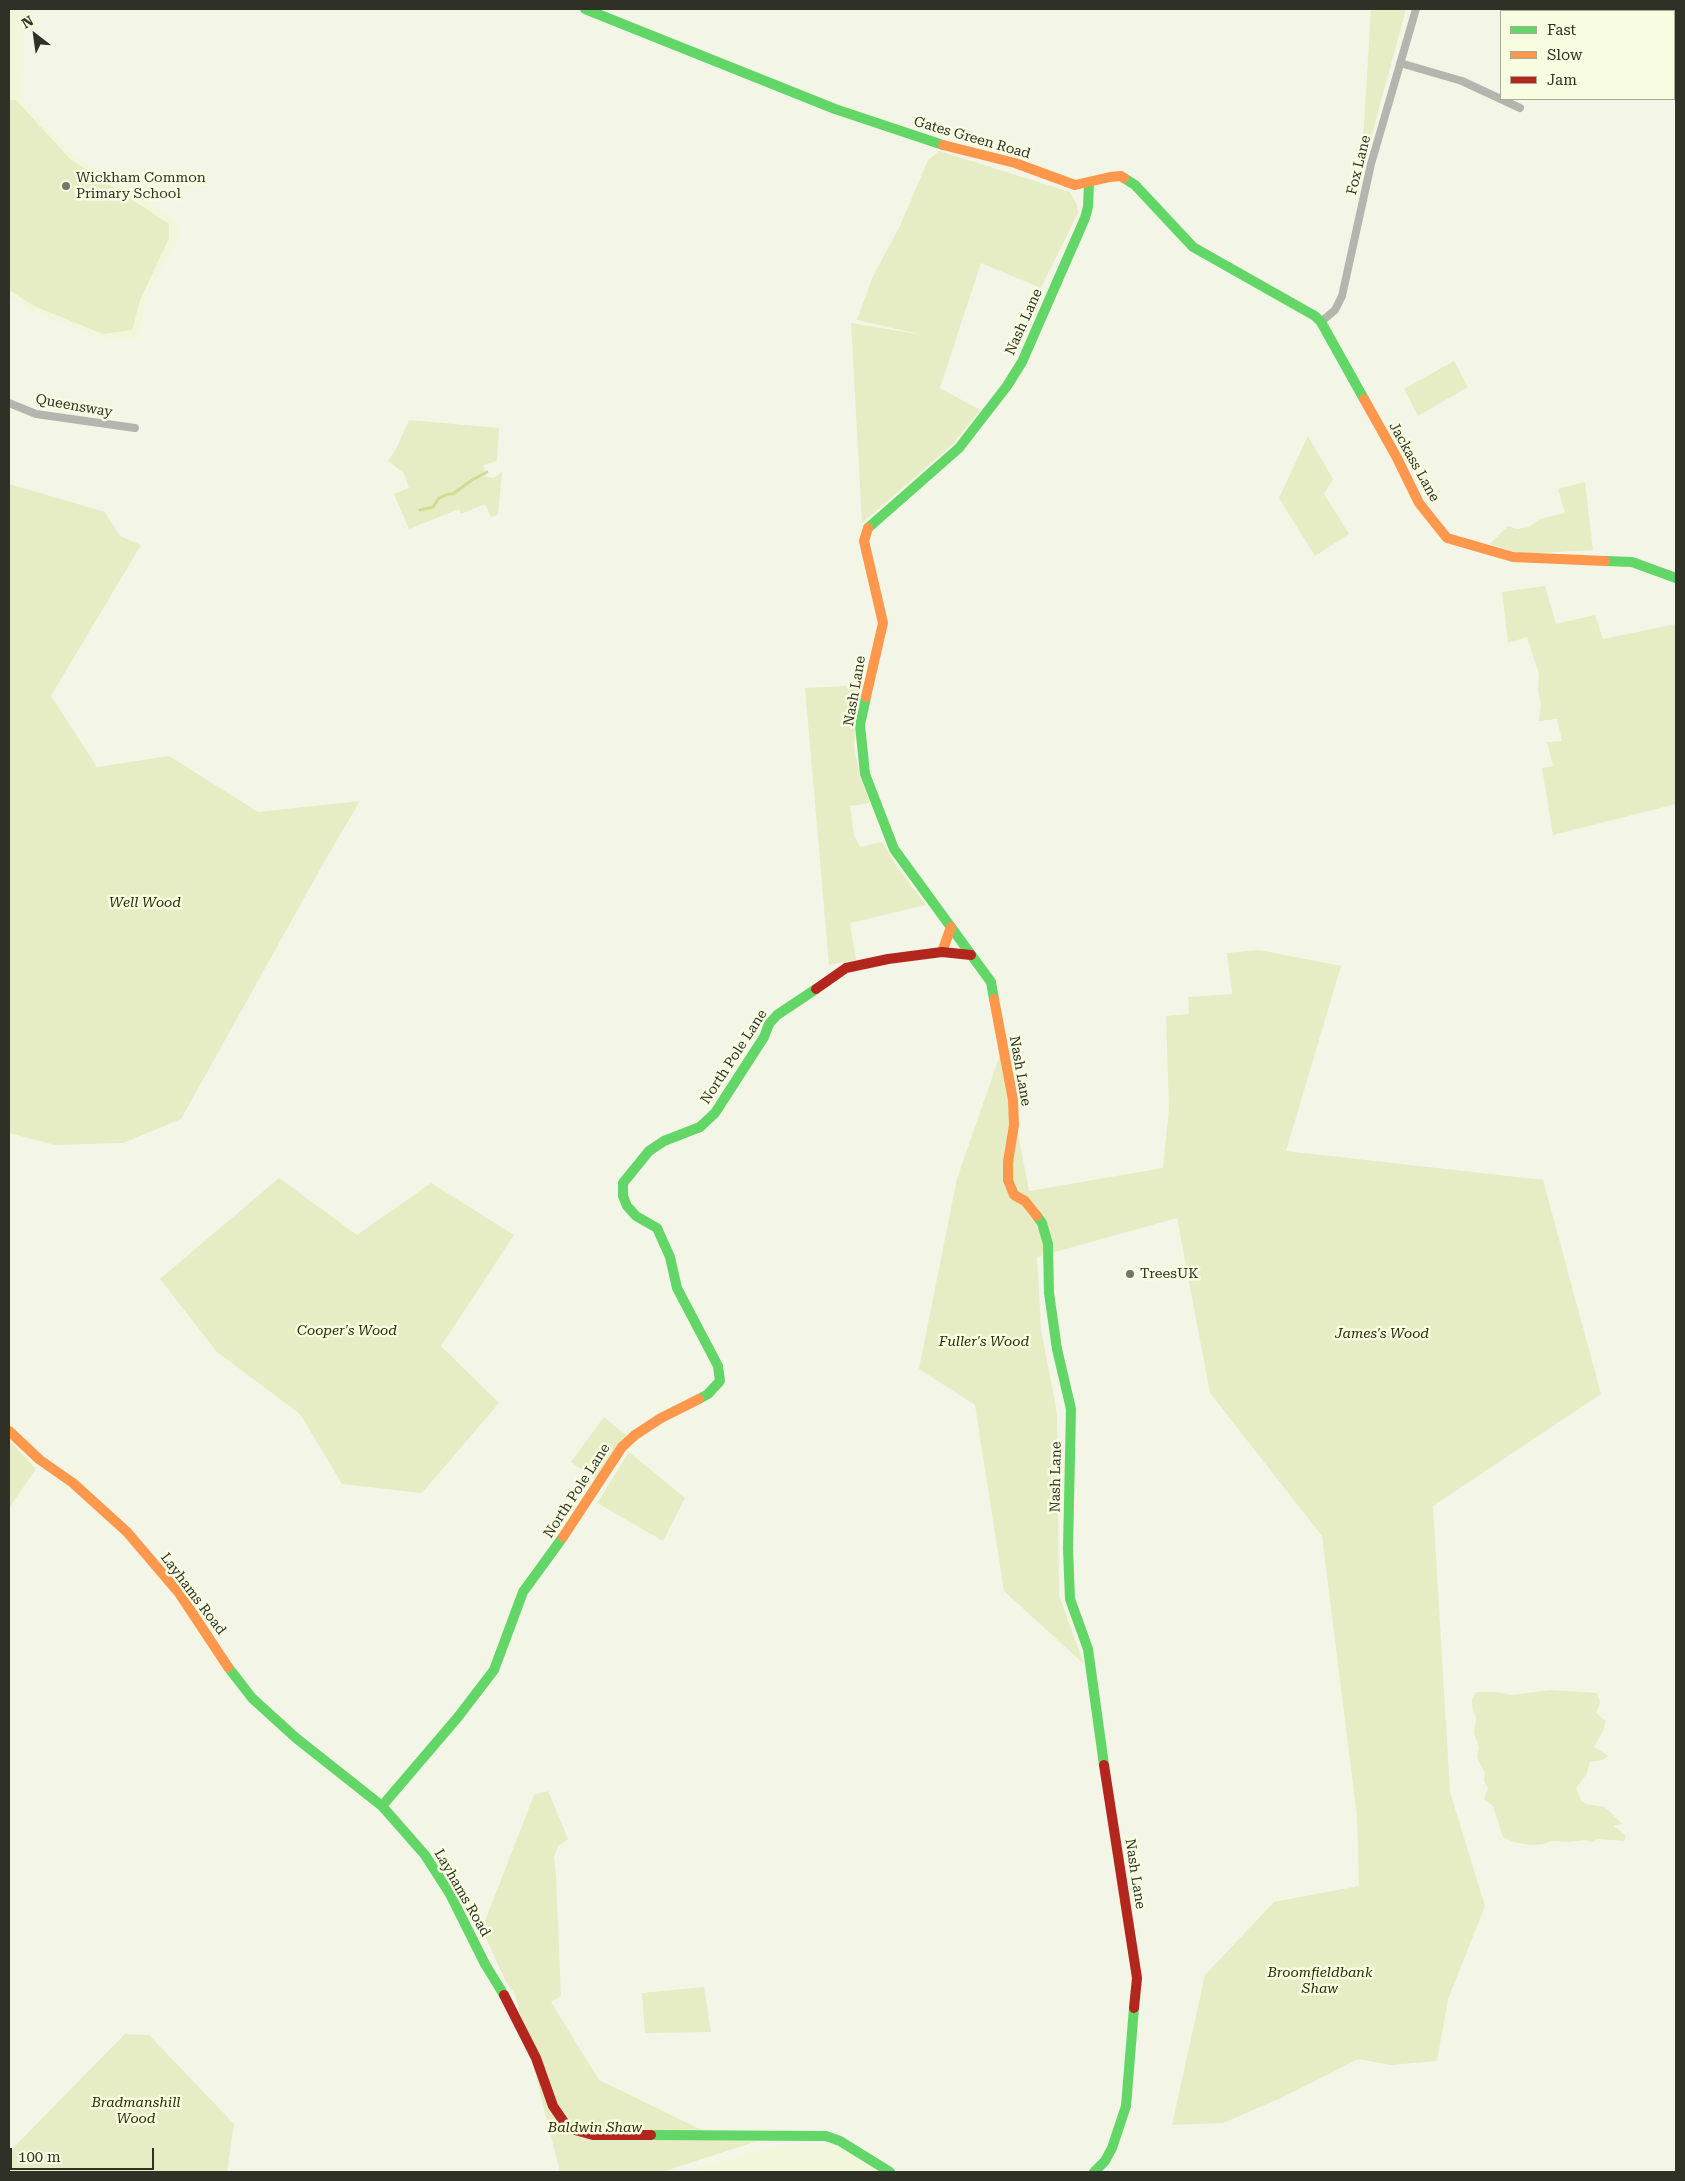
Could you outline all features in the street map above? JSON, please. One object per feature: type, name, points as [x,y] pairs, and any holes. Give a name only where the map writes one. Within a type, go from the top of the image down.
[{"type":"street","name":"Gates Green Road","points":[[585,9],[835,109],[934,143],[1015,163],[1074,185],[1121,176],[1135,185],[1193,247],[1315,316],[1321,322]]},
{"type":"street","name":"Fox Lane","points":[[1321,322],[1334,310],[1342,296],[1371,164],[1416,9]]},
{"type":"street","points":[[1400,63],[1462,81],[1500,99]]},
{"type":"street","points":[[1503,100],[1520,108]]},
{"type":"street","name":"Nash Lane","points":[[1089,183],[1089,198],[1085,218],[1022,362],[1007,386],[960,448],[868,527],[864,541],[883,622],[860,725],[865,774],[894,849],[991,982],[1014,1100],[1014,1125],[1008,1180],[1014,1195],[1025,1201],[1042,1224],[1048,1244],[1050,1293],[1056,1349],[1071,1409],[1068,1548],[1070,1599],[1088,1649],[1102,1759],[1137,1978],[1126,2106],[1112,2148],[1105,2161],[1094,2172]]},
{"type":"street","name":"Jackass Lane","points":[[1321,322],[1396,456],[1419,503],[1447,538],[1513,557],[1632,562],[1676,578]]},
{"type":"street","name":"Queensway","points":[[9,404],[36,414],[135,428]]},
{"type":"street","points":[[942,952],[951,927]]},
{"type":"street","name":"North Pole Lane","points":[[382,1806],[458,1718],[494,1670],[524,1592],[557,1548],[622,1447],[635,1435],[661,1418],[708,1394],[720,1381],[718,1366],[677,1288],[670,1257],[657,1228],[636,1216],[627,1206],[623,1196],[623,1183],[649,1151],[664,1141],[700,1127],[715,1113],[754,1053],[769,1024],[777,1015],[846,968],[888,959],[942,952],[971,955]]},
{"type":"street","name":"Layhams Road","points":[[9,1431],[40,1460],[74,1483],[127,1532],[185,1600],[238,1681],[252,1698],[296,1738],[382,1806],[425,1855],[450,1894],[536,2058],[553,2106],[566,2124],[575,2130],[593,2135],[826,2136],[840,2141],[890,2172]]},
{"type":"shaded area","name":"Wickham Common Primary School","points":[[9,9],[24,9],[22,101],[69,152],[176,220],[180,234],[145,300],[140,339],[101,338],[33,313],[9,297]]},
{"type":"shaded area","points":[[781,2144],[833,2144],[877,2172],[685,2172]]},
{"type":"green space","points":[[1371,9],[1406,9],[1368,149],[1363,140]]},
{"type":"green space","points":[[1676,9],[1676,72],[1675,10],[1546,10]]},
{"type":"green space","name":"Wickham Common Primary School","points":[[9,100],[16,100],[70,159],[169,224],[169,238],[140,300],[132,330],[103,334],[34,306],[9,290]]},
{"type":"green space","points":[[939,151],[1070,192],[1077,205],[1078,213],[1041,288],[981,263],[940,388],[980,410],[952,445],[862,523],[851,323],[923,335],[857,320],[872,278],[900,226],[928,160]]},
{"type":"green space","points":[[1454,361],[1468,387],[1418,416],[1404,389]]},
{"type":"green space","points":[[409,420],[499,428],[497,461],[483,465],[486,477],[494,478],[502,472],[498,515],[491,517],[485,504],[461,514],[459,509],[409,529],[394,494],[409,488],[404,473],[388,461],[396,449]]},
{"type":"green space","points":[[1308,436],[1333,479],[1324,494],[1349,534],[1315,556],[1279,498]]},
{"type":"green space","points":[[1585,482],[1593,550],[1521,554],[1490,544],[1508,526],[1517,529],[1529,527],[1540,519],[1565,513],[1558,489]]},
{"type":"green space","name":"Well Wood","points":[[9,484],[105,512],[120,536],[141,545],[51,696],[97,767],[169,756],[258,812],[360,801],[181,1119],[123,1143],[55,1145],[9,1133]]},
{"type":"green space","points":[[1545,586],[1556,624],[1595,615],[1603,639],[1676,624],[1676,804],[1553,835],[1542,768],[1553,766],[1547,742],[1562,741],[1557,719],[1539,721],[1541,704],[1538,691],[1539,674],[1527,637],[1508,643],[1502,592]]},
{"type":"green space","points":[[864,685],[856,723],[854,747],[860,777],[870,803],[850,806],[854,835],[860,847],[882,842],[897,867],[926,905],[850,923],[856,960],[829,965],[805,688]]},
{"type":"green space","name":"James's Wood","points":[[1259,950],[1341,966],[1286,1151],[1543,1180],[1601,1394],[1433,1506],[1450,1792],[1485,1906],[1448,1999],[1437,2061],[1391,2065],[1358,2059],[1281,2098],[1223,2123],[1172,2125],[1205,1975],[1274,1902],[1359,1886],[1357,1817],[1322,1536],[1210,1393],[1177,1218],[1037,1257],[1041,1330],[1057,1413],[1059,1595],[1084,1664],[1004,1591],[975,1405],[919,1369],[957,1179],[1002,1049],[1029,1191],[1163,1168],[1169,1109],[1166,1016],[1189,1014],[1188,997],[1232,994],[1227,953]]},
{"type":"green space","name":"Cooper's Wood","points":[[279,1178],[357,1235],[431,1183],[514,1235],[441,1346],[499,1403],[422,1493],[342,1484],[300,1414],[217,1352],[160,1279]]},
{"type":"green space","points":[[604,1417],[628,1437],[597,1481],[571,1462]]},
{"type":"green space","points":[[9,1440],[36,1469],[9,1508]]},
{"type":"green space","points":[[629,1452],[685,1498],[663,1541],[597,1503]]},
{"type":"green space","points":[[1551,1690],[1597,1693],[1600,1702],[1596,1713],[1606,1721],[1594,1747],[1609,1756],[1603,1760],[1590,1762],[1586,1775],[1576,1788],[1581,1800],[1586,1804],[1605,1807],[1622,1824],[1613,1826],[1626,1835],[1624,1841],[1598,1839],[1592,1842],[1583,1840],[1569,1842],[1551,1841],[1544,1844],[1531,1845],[1514,1842],[1503,1837],[1493,1806],[1484,1799],[1488,1788],[1484,1781],[1485,1773],[1477,1758],[1479,1747],[1474,1733],[1476,1718],[1472,1700],[1476,1692],[1497,1692],[1511,1695]]},
{"type":"green space","name":"Baldwin Shaw","points":[[548,1791],[568,1839],[558,1846],[554,1857],[561,1996],[551,2002],[599,2080],[708,2133],[782,2133],[662,2172],[560,2172],[515,1994],[505,1980],[482,1929],[534,1795]]},
{"type":"green space","points":[[704,1987],[711,2032],[645,2033],[642,1993]]},
{"type":"green space","name":"Bradmanshill Wood","points":[[125,2034],[149,2035],[234,2124],[227,2172],[9,2172],[9,2152]]},
{"type":"waterway","points":[[420,510],[433,507],[439,498],[453,494],[487,472]]},
{"type":"traffic: fast","points":[[585,9],[835,109],[943,145]]},
{"type":"traffic: fast","points":[[1124,178],[1135,185],[1193,247],[1315,316],[1321,322],[1364,399]]},
{"type":"traffic: fast","points":[[868,528],[959,448],[1007,386],[1022,362],[1085,218],[1088,207],[1089,183]]},
{"type":"traffic: fast","points":[[1605,561],[1632,562],[1676,578]]},
{"type":"traffic: fast","points":[[866,697],[860,725],[865,774],[894,849],[991,982],[994,999]]},
{"type":"traffic: fast","points":[[699,1399],[708,1394],[720,1381],[718,1366],[677,1288],[670,1257],[657,1228],[636,1216],[627,1206],[623,1196],[623,1183],[649,1151],[664,1141],[700,1127],[715,1113],[764,1037],[769,1024],[777,1015],[816,989]]},
{"type":"traffic: fast","points":[[1037,1216],[1042,1223],[1048,1244],[1049,1293],[1057,1349],[1071,1409],[1068,1548],[1070,1599],[1088,1649],[1104,1765]]},
{"type":"traffic: fast","points":[[382,1806],[458,1717],[494,1670],[523,1592],[563,1537]]},
{"type":"traffic: fast","points":[[228,1667],[252,1698],[296,1738],[382,1806],[425,1855],[450,1894],[485,1964],[504,1995]]},
{"type":"traffic: fast","points":[[1094,2172],[1105,2161],[1112,2148],[1126,2106],[1134,2008]]},
{"type":"traffic: fast","points":[[651,2135],[826,2136],[840,2141],[890,2172]]},
{"type":"traffic: slow","points":[[943,145],[1015,163],[1075,185],[1110,177],[1121,176],[1124,178]]},
{"type":"traffic: slow","points":[[1364,399],[1396,456],[1419,503],[1447,538],[1513,557],[1605,561]]},
{"type":"traffic: slow","points":[[866,697],[883,623],[864,541],[868,528]]},
{"type":"traffic: slow","points":[[942,952],[951,927]]},
{"type":"traffic: slow","points":[[994,999],[1013,1100],[1014,1125],[1008,1162],[1008,1180],[1014,1195],[1025,1201],[1037,1216]]},
{"type":"traffic: slow","points":[[563,1537],[622,1447],[635,1435],[661,1418],[699,1399]]},
{"type":"traffic: slow","points":[[9,1431],[40,1460],[73,1483],[127,1532],[179,1593],[228,1667]]},
{"type":"traffic: jam","points":[[816,989],[846,968],[888,959],[942,952],[971,955]]},
{"type":"traffic: jam","points":[[1104,1765],[1137,1978],[1134,2008]]},
{"type":"traffic: jam","points":[[504,1995],[536,2058],[553,2106],[566,2125],[575,2130],[593,2135],[651,2135]]},
{"type":"place","name":"Wickham Common Primary School","points":[[66,186]]},
{"type":"place","name":"TreesUK","points":[[1130,1274]]},
{"type":"park label","name":"Fuller's Wood","points":[[984,1342]]},
{"type":"park label","name":"Broomfieldbank Shaw","points":[[1320,1982]]}]
